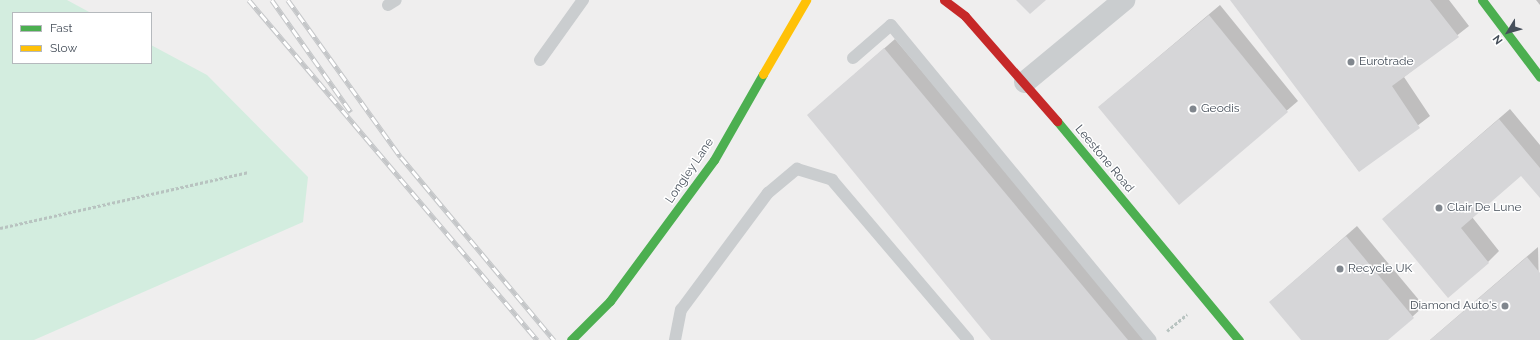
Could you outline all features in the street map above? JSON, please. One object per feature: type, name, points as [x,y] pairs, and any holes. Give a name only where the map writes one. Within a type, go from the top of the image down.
[{"type":"street","name":"Longley Lane","points":[[571,340],[610,301],[714,160],[806,0]]},
{"type":"street","name":"Leestone Road","points":[[944,0],[965,16],[1025,82],[1239,340]]},
{"type":"street","points":[[1025,82],[1124,0]]},
{"type":"street","points":[[1482,0],[1540,78]]},
{"type":"lane","points":[[540,60],[583,0]]},
{"type":"lane","points":[[853,58],[891,24],[1150,340]]},
{"type":"lane","points":[[675,340],[681,310],[768,193],[797,169],[832,180],[968,340]]},
{"type":"path","points":[[0,228],[249,172]]},
{"type":"path","points":[[1162,335],[1205,300]]},
{"type":"green space","points":[[0,0],[67,0],[89,12],[12,12],[12,64],[152,64],[152,46],[207,75],[308,177],[303,222],[34,340],[0,340]]},
{"type":"building","points":[[1016,0],[1046,0],[1030,14]]},
{"type":"building","name":"Eurotrade","points":[[1230,0],[1430,0],[1459,37],[1392,86],[1420,128],[1359,172]]},
{"type":"building","name":"Geodis","points":[[1209,15],[1288,112],[1179,205],[1098,107]]},
{"type":"building","points":[[884,48],[1128,340],[991,340],[807,115]]},
{"type":"building","name":"Clair De Lune","points":[[1499,119],[1540,168],[1540,198],[1521,176],[1461,228],[1489,263],[1448,298],[1382,219]]},
{"type":"building","name":"Recycle UK","points":[[1346,236],[1414,318],[1388,340],[1301,340],[1269,302]]},
{"type":"building","name":"Diamond Auto's","points":[[1527,257],[1540,273],[1540,340],[1430,340]]},
{"type":"railway","points":[[249,0],[537,340]]},
{"type":"railway","points":[[272,0],[351,112]]},
{"type":"railway","points":[[288,0],[401,157],[554,340]]},
{"type":"traffic: fast","points":[[1482,0],[1540,77]]},
{"type":"traffic: fast","points":[[571,340],[610,301],[714,160],[763,74]]},
{"type":"traffic: fast","points":[[1057,121],[1239,340]]},
{"type":"traffic: slow","points":[[763,74],[806,0]]},
{"type":"traffic: jam","points":[[944,0],[965,16],[1057,121]]},
{"type":"place","name":"Eurotrade","points":[[1351,62]]},
{"type":"place","name":"Geodis","points":[[1193,109]]},
{"type":"place","name":"Clair De Lune","points":[[1439,208]]},
{"type":"place","name":"Recycle UK","points":[[1340,269]]},
{"type":"place","name":"Diamond Auto's","points":[[1505,306]]}]
